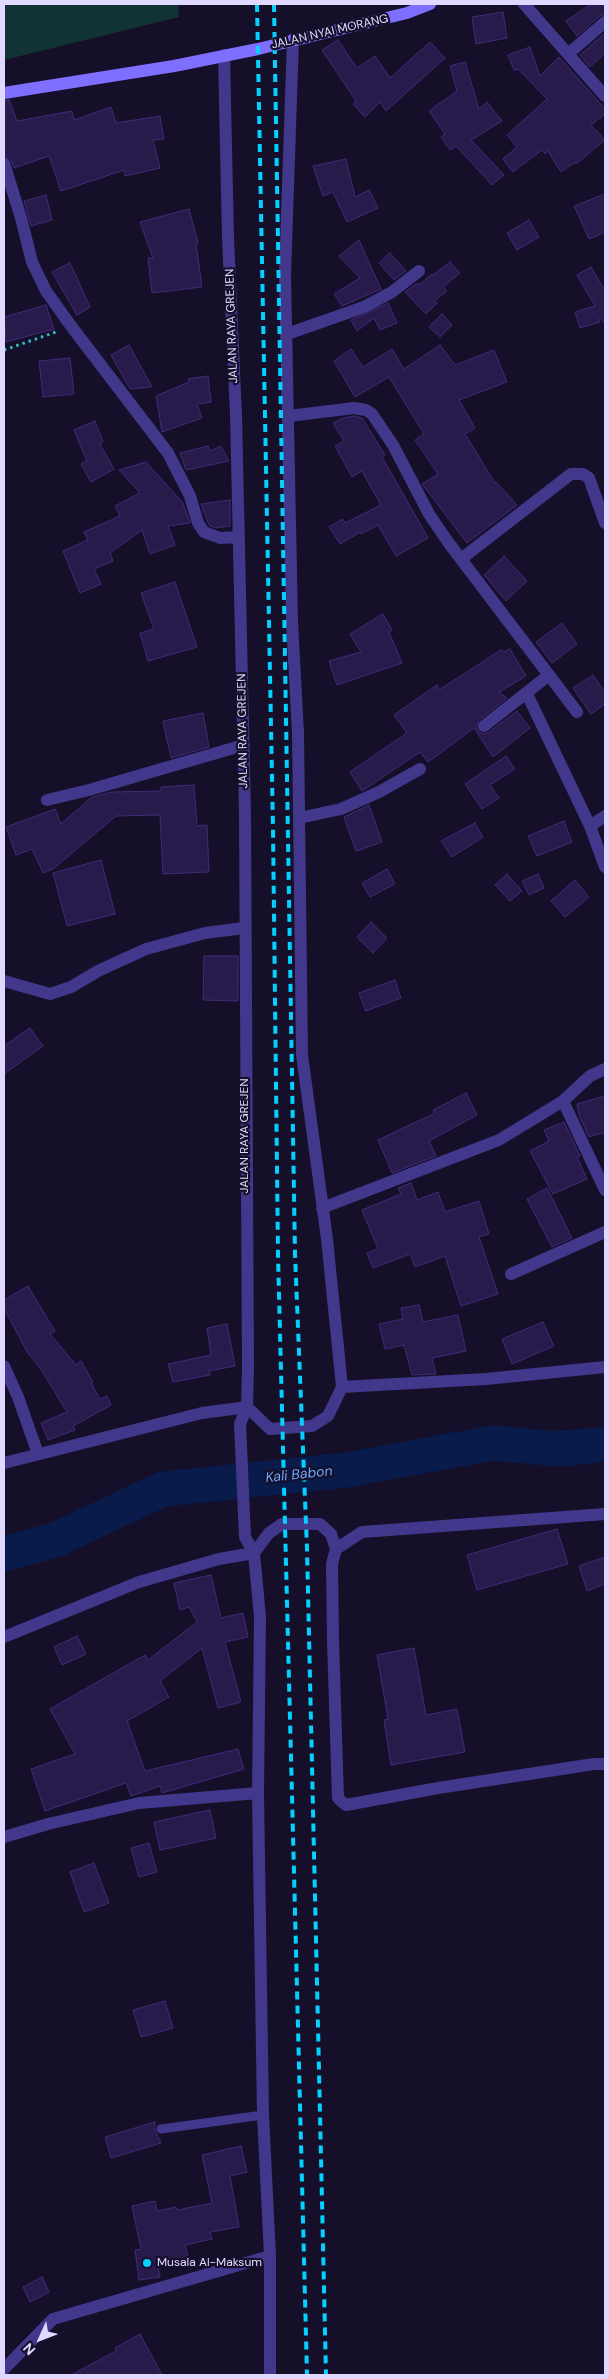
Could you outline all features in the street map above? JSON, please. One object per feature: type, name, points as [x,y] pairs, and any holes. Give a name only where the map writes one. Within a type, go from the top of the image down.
[{"type":"street","name":"JALAN NYAI MORANG","points":[[4,92],[174,66],[258,49],[293,39],[371,23],[407,13],[430,4]]},
{"type":"street","points":[[524,4],[605,96]]},
{"type":"street","points":[[568,54],[605,22]]},
{"type":"street","points":[[247,1407],[270,1429],[312,1426],[328,1416],[342,1387],[322,1208],[302,1055],[298,732],[292,622],[285,276],[293,39]]},
{"type":"street","name":"JALAN RAYA GREJEN","points":[[224,55],[244,745],[247,1407]]},
{"type":"street","points":[[4,163],[32,262],[46,291],[168,453],[190,496],[198,523],[204,532],[220,538],[239,537]]},
{"type":"street","points":[[287,334],[364,308],[392,292],[419,271]]},
{"type":"street","points":[[289,416],[354,408],[366,410],[372,414],[393,445],[429,514],[577,712]]},
{"type":"street","points":[[461,558],[571,474],[583,474],[589,478],[605,523]]},
{"type":"street","points":[[484,726],[549,674]]},
{"type":"street","points":[[526,694],[590,826],[605,867]]},
{"type":"street","points":[[47,800],[89,790],[244,745]]},
{"type":"street","points":[[299,818],[341,808],[379,792],[420,769]]},
{"type":"street","points":[[590,826],[605,816]]},
{"type":"street","points":[[4,982],[50,994],[71,987],[98,971],[146,949],[205,933],[244,928]]},
{"type":"street","points":[[322,1208],[499,1140],[563,1101],[590,1076],[605,1069]]},
{"type":"street","points":[[563,1101],[605,1190]]},
{"type":"street","points":[[512,1274],[605,1232]]},
{"type":"street","points":[[4,1366],[18,1397],[38,1454]]},
{"type":"street","points":[[342,1387],[486,1379],[605,1367]]},
{"type":"street","points":[[247,1407],[240,1424],[245,1537],[254,1553],[260,1617],[258,1793],[263,2115],[270,2256],[270,2375]]},
{"type":"street","points":[[4,1463],[202,1413],[247,1407]]},
{"type":"street","points":[[336,1549],[362,1532],[605,1514]]},
{"type":"street","points":[[4,1636],[139,1582],[219,1559],[254,1553],[269,1533],[282,1524],[320,1524],[331,1534],[336,1549],[332,1564],[333,1641],[338,1798],[342,1802],[346,1805],[438,1788],[594,1764],[605,1764]]},
{"type":"street","points":[[4,1837],[48,1824],[139,1803],[258,1793]]},
{"type":"street","points":[[4,2369],[53,2319],[270,2256]]},
{"type":"lane","points":[[161,2129],[263,2115]]},
{"type":"path","points":[[4,350],[71,326]]},
{"type":"green space","points":[[4,4],[178,4],[179,17],[4,60]]},
{"type":"building","points":[[591,4],[605,4],[605,14],[600,16],[577,36],[566,21]]},
{"type":"building","points":[[503,12],[507,38],[476,44],[472,17]]},
{"type":"building","points":[[605,33],[605,53],[590,67],[580,55]]},
{"type":"building","points":[[338,40],[357,68],[375,56],[390,78],[430,42],[445,58],[386,111],[380,102],[365,117],[353,104],[356,101],[322,50]]},
{"type":"building","points":[[530,47],[540,76],[559,57],[605,109],[605,114],[591,125],[605,140],[576,164],[575,162],[561,172],[548,151],[545,154],[542,150],[513,172],[503,159],[517,147],[507,135],[547,99],[518,69],[514,70],[508,55]]},
{"type":"building","points":[[465,62],[479,109],[487,102],[502,121],[471,140],[504,175],[492,185],[456,146],[450,150],[441,137],[445,134],[429,111],[457,91],[450,66]]},
{"type":"building","points":[[9,100],[17,121],[72,111],[74,120],[111,107],[116,123],[160,116],[164,139],[153,140],[160,168],[125,176],[124,170],[61,191],[49,156],[14,168],[10,157],[4,155],[4,101]]},
{"type":"building","points":[[346,159],[355,197],[369,190],[378,208],[347,222],[333,192],[323,196],[313,166]]},
{"type":"building","points":[[605,194],[605,232],[589,239],[574,206]]},
{"type":"building","points":[[46,195],[52,220],[31,226],[24,201]]},
{"type":"building","points":[[189,209],[198,243],[196,244],[202,287],[152,293],[148,258],[153,258],[140,222]]},
{"type":"building","points":[[529,220],[539,237],[517,250],[507,233]]},
{"type":"building","points":[[359,240],[381,289],[342,306],[334,294],[360,278],[339,256]]},
{"type":"building","points":[[390,253],[406,271],[394,280],[379,263]]},
{"type":"building","points":[[450,262],[460,273],[443,287],[447,291],[434,301],[437,303],[426,314],[405,292],[417,283],[419,285]]},
{"type":"building","points":[[70,263],[90,307],[77,315],[52,272]]},
{"type":"building","points":[[591,267],[605,291],[605,324],[601,318],[599,319],[600,322],[580,328],[575,312],[595,306],[577,275]]},
{"type":"building","points":[[388,303],[397,323],[380,330],[374,318],[357,331],[351,320]]},
{"type":"building","points":[[46,305],[54,329],[6,342],[4,317]]},
{"type":"building","points":[[442,314],[452,325],[440,337],[429,327]]},
{"type":"building","points":[[129,345],[152,387],[130,389],[111,355]]},
{"type":"building","points":[[440,345],[455,365],[494,350],[507,382],[459,400],[475,428],[465,434],[495,483],[517,505],[467,543],[422,484],[438,474],[415,440],[424,434],[389,377],[355,397],[334,361],[351,349],[363,367],[392,349],[404,369]]},
{"type":"building","points":[[70,358],[74,394],[43,397],[39,361]]},
{"type":"building","points":[[208,376],[211,402],[197,404],[202,418],[162,432],[156,396],[189,382],[188,379]]},
{"type":"building","points":[[354,416],[362,418],[385,455],[382,457],[428,538],[396,556],[378,525],[361,534],[360,532],[340,544],[329,527],[343,519],[345,523],[381,505],[362,471],[352,477],[335,446],[344,441],[333,423],[343,418]]},
{"type":"building","points":[[95,421],[103,442],[100,444],[114,469],[91,482],[81,464],[87,461],[74,430]]},
{"type":"building","points":[[208,446],[210,451],[221,446],[229,461],[186,470],[180,453]]},
{"type":"building","points":[[146,462],[183,503],[190,523],[168,526],[175,545],[150,554],[142,530],[110,553],[113,561],[94,569],[101,584],[80,593],[63,551],[88,540],[84,532],[120,516],[115,506],[140,493],[119,470]]},
{"type":"building","points":[[230,500],[230,526],[215,528],[209,525],[201,504]]},
{"type":"building","points":[[504,556],[527,581],[506,601],[484,575]]},
{"type":"building","points":[[175,582],[197,647],[148,661],[140,633],[154,629],[141,593]]},
{"type":"building","points":[[383,614],[392,630],[389,632],[402,663],[337,685],[329,661],[361,652],[350,634]]},
{"type":"building","points":[[562,623],[577,644],[552,663],[536,642]]},
{"type":"building","points":[[510,649],[526,676],[499,692],[507,698],[479,720],[476,728],[481,733],[486,734],[517,711],[530,728],[493,757],[474,728],[428,762],[420,752],[362,791],[350,772],[407,733],[394,715],[437,685],[439,690],[501,650],[504,652]]},
{"type":"building","points":[[593,675],[605,693],[605,704],[591,714],[573,688]]},
{"type":"building","points":[[203,713],[209,747],[171,758],[163,721]]},
{"type":"building","points":[[506,756],[515,769],[490,785],[499,798],[482,809],[465,784]]},
{"type":"building","points":[[194,785],[197,826],[207,825],[209,872],[163,874],[160,815],[116,816],[53,869],[43,873],[32,849],[16,855],[6,827],[55,809],[61,824],[92,797],[112,792],[161,791],[161,787]]},
{"type":"building","points":[[369,805],[382,842],[356,851],[344,817]]},
{"type":"building","points":[[564,821],[572,842],[537,856],[528,836]]},
{"type":"building","points":[[475,823],[483,837],[452,857],[441,841]]},
{"type":"building","points":[[101,860],[115,914],[67,926],[53,873]]},
{"type":"building","points":[[387,869],[395,884],[370,897],[362,883]]},
{"type":"building","points":[[507,874],[522,891],[510,901],[495,885]]},
{"type":"building","points":[[538,874],[544,888],[529,895],[522,881]]},
{"type":"building","points":[[575,880],[589,897],[565,917],[551,901]]},
{"type":"building","points":[[371,922],[387,938],[373,953],[357,937]]},
{"type":"building","points":[[204,956],[238,956],[238,1001],[203,1000]]},
{"type":"building","points":[[395,980],[401,998],[366,1011],[359,993]]},
{"type":"building","points":[[30,1028],[43,1046],[4,1074],[4,1046]]},
{"type":"building","points":[[466,1093],[477,1115],[429,1141],[436,1156],[392,1173],[378,1140],[435,1113],[433,1110]]},
{"type":"building","points":[[605,1096],[605,1132],[589,1137],[579,1115],[577,1104]]},
{"type":"building","points":[[564,1122],[580,1156],[577,1157],[587,1179],[553,1194],[530,1151],[549,1141],[544,1130]]},
{"type":"building","points":[[411,1183],[417,1200],[438,1192],[445,1212],[479,1201],[489,1234],[479,1237],[498,1294],[461,1306],[445,1256],[415,1267],[410,1254],[373,1268],[367,1253],[378,1249],[362,1210],[401,1194],[398,1188]]},
{"type":"building","points":[[547,1188],[572,1238],[552,1247],[527,1199]]},
{"type":"building","points":[[28,1286],[55,1331],[50,1334],[76,1365],[81,1361],[100,1399],[107,1396],[111,1405],[73,1426],[75,1430],[48,1440],[41,1423],[67,1412],[40,1368],[27,1352],[4,1308],[4,1300]]},
{"type":"building","points":[[419,1305],[423,1322],[458,1315],[466,1351],[432,1358],[436,1374],[412,1375],[404,1345],[385,1349],[379,1324],[403,1319],[401,1308]]},
{"type":"building","points":[[543,1322],[554,1346],[512,1364],[502,1339]]},
{"type":"building","points":[[227,1324],[235,1366],[209,1371],[210,1375],[173,1382],[168,1364],[211,1355],[207,1328]]},
{"type":"building","points":[[557,1529],[568,1564],[477,1590],[467,1555]]},
{"type":"building","points":[[605,1557],[605,1584],[587,1591],[579,1566]]},
{"type":"building","points":[[211,1575],[221,1618],[243,1613],[248,1637],[225,1642],[241,1702],[218,1708],[202,1648],[160,1681],[169,1697],[127,1721],[145,1771],[238,1749],[244,1769],[162,1793],[160,1786],[131,1796],[126,1783],[45,1811],[31,1769],[75,1754],[50,1709],[145,1655],[148,1660],[197,1622],[189,1607],[180,1610],[174,1583]]},
{"type":"building","points":[[77,1636],[86,1654],[62,1665],[54,1647]]},
{"type":"building","points":[[414,1648],[426,1715],[457,1709],[465,1752],[391,1765],[384,1720],[388,1719],[377,1655]]},
{"type":"building","points":[[210,1810],[216,1838],[160,1850],[154,1822]]},
{"type":"building","points":[[149,1843],[157,1872],[139,1877],[131,1848]]},
{"type":"building","points":[[94,1863],[109,1903],[84,1912],[70,1872]]},
{"type":"building","points":[[165,2001],[173,2028],[141,2037],[133,2010]]},
{"type":"building","points":[[155,2122],[155,2130],[161,2143],[111,2158],[105,2137]]},
{"type":"building","points":[[241,2146],[247,2172],[230,2176],[239,2227],[210,2232],[212,2239],[185,2245],[189,2260],[158,2267],[160,2277],[139,2280],[135,2250],[141,2249],[132,2206],[155,2201],[157,2211],[176,2207],[177,2210],[212,2203],[202,2155]]},
{"type":"building","points":[[42,2277],[49,2292],[30,2302],[23,2287]]},
{"type":"building","points":[[140,2334],[162,2375],[71,2375],[116,2351],[115,2348]]},
{"type":"waterway","name":"Kali Babon","points":[[4,1554],[55,1540],[163,1489],[346,1470],[493,1443],[559,1449],[605,1444]]},
{"type":"railway","points":[[257,4],[273,829],[278,1255],[307,2375]]},
{"type":"railway","points":[[274,4],[295,1254],[307,1548],[326,2375]]},
{"type":"place","name":"Musala Al-Maksum","points":[[147,2263]]}]
